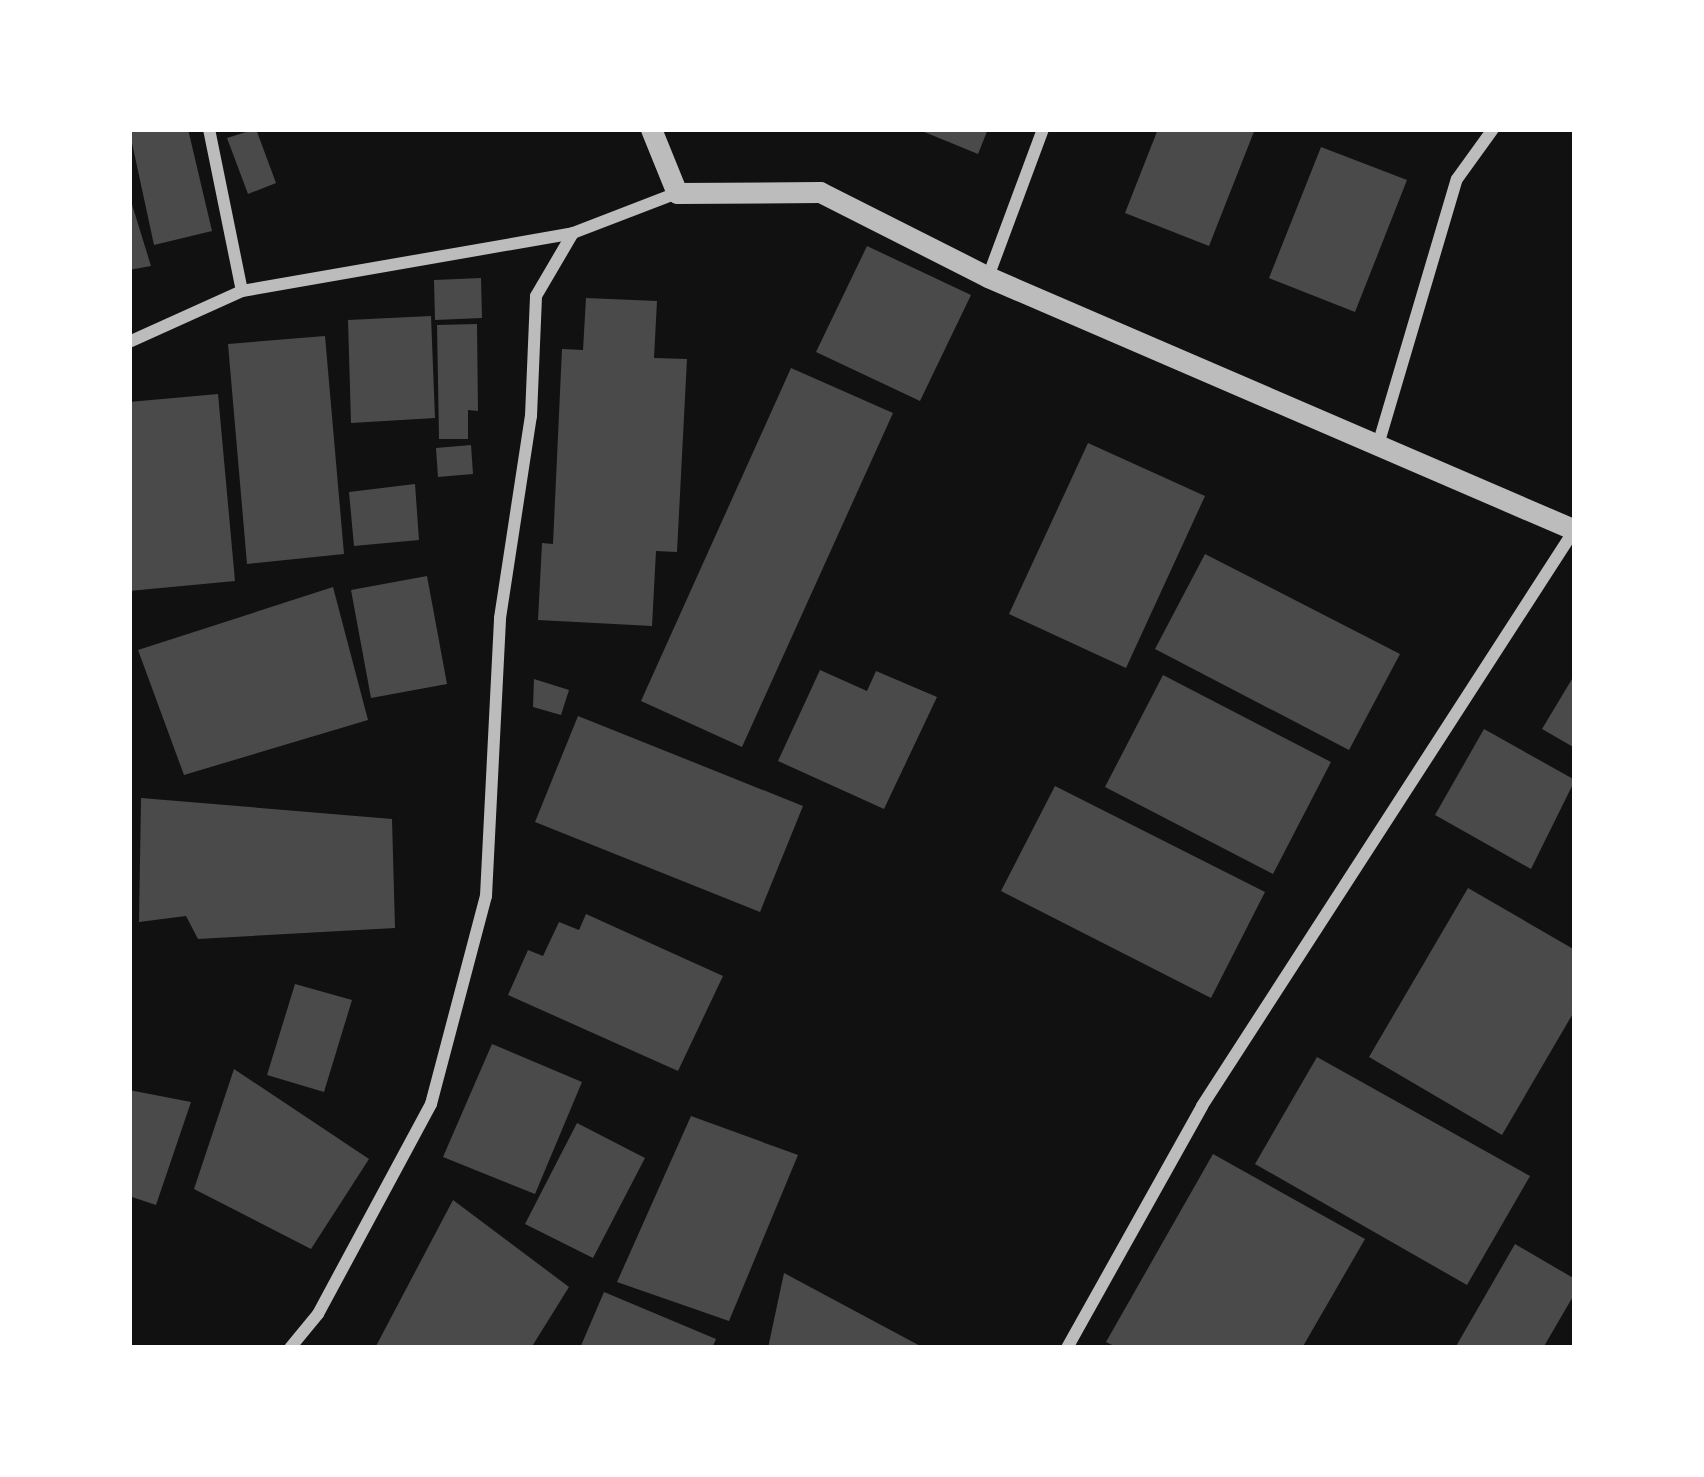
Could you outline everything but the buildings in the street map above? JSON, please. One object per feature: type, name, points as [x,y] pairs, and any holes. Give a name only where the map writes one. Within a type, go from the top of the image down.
[{"type":"street","points":[[209,129],[242,291]]},
{"type":"street","points":[[651,129],[677,193]]},
{"type":"street","points":[[988,277],[1043,129]]},
{"type":"street","points":[[1378,445],[1457,179],[1493,129]]},
{"type":"street","points":[[129,342],[242,291],[573,233],[677,193],[820,192],[988,277],[1575,530],[1202,1106],[1067,1348]]},
{"type":"street","points":[[290,1348],[318,1314],[431,1104],[486,896],[500,618],[531,416],[536,296],[573,233]]}]
